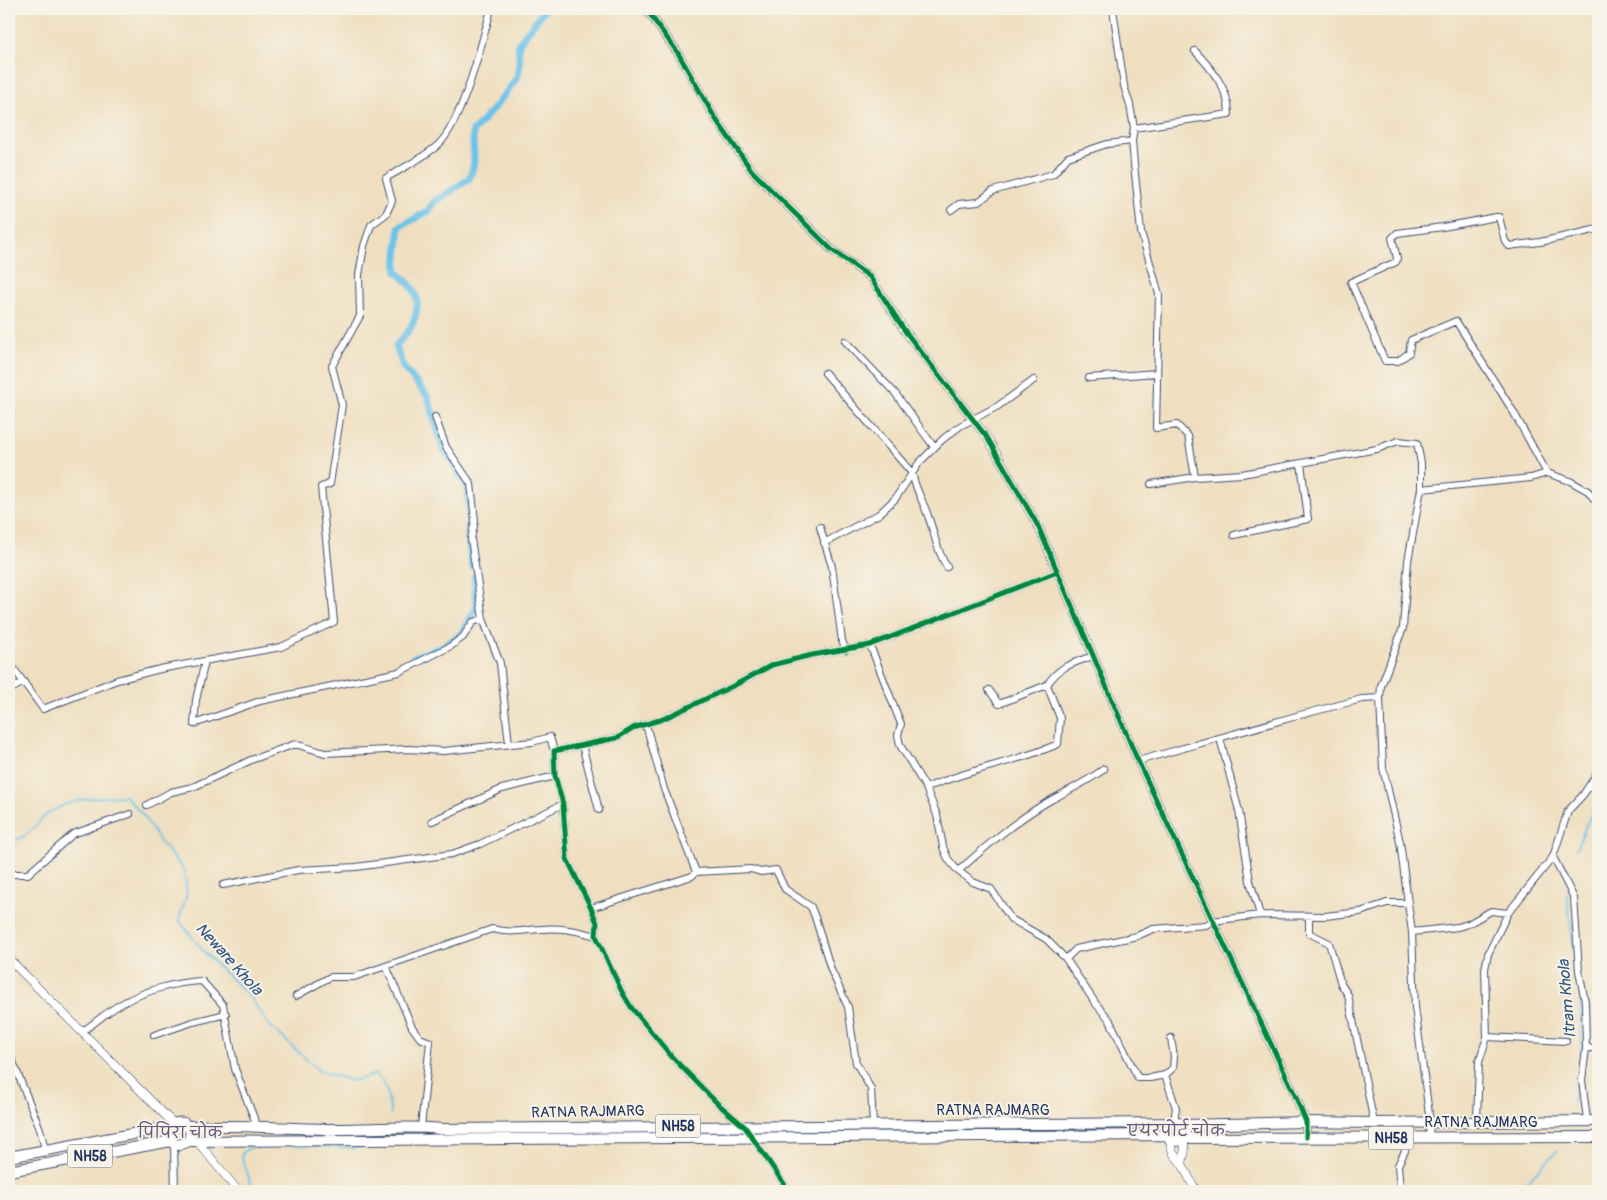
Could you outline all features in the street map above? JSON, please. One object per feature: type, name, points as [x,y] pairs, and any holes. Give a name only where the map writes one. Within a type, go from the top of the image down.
[{"type":"main road","name":"RATNA RAJMARG","points":[[9,1157],[172,1126],[179,1122],[188,1126],[328,1129],[421,1127],[441,1129],[1306,1122],[1374,1124],[1598,1120]]},
{"type":"main road","points":[[1523,1137],[1524,1121]]},
{"type":"main road","points":[[1167,1137],[1166,1127],[1175,1123],[1185,1132],[1183,1138]]},
{"type":"main road","points":[[172,1126],[168,1132],[172,1142]]},
{"type":"main road","points":[[188,1126],[193,1141]]},
{"type":"main road","name":"RATNA RAJMARG","points":[[9,1170],[172,1142],[179,1145],[193,1141],[1167,1137],[1177,1141],[1183,1138],[1598,1136]]},
{"type":"street","points":[[9,662],[42,709],[117,680],[160,668],[281,647],[334,622],[321,488],[330,484],[342,405],[332,366],[360,316],[359,274],[364,246],[371,224],[386,214],[392,201],[386,178],[438,144],[449,130],[476,67],[491,9]]},
{"type":"street","points":[[646,9],[678,54],[715,118],[752,171],[832,250],[870,277],[905,331],[988,439],[1038,526],[1138,761],[1306,1122],[1306,1137]]},
{"type":"street","points":[[1113,9],[1124,86],[1134,128],[1132,141],[1141,232],[1159,294],[1156,428],[1177,425],[1188,436],[1194,477]]},
{"type":"street","points":[[1134,128],[1229,114],[1228,104],[1214,72],[1195,51]]},
{"type":"street","points":[[951,210],[959,204],[978,202],[993,191],[1054,174],[1068,157],[1107,144],[1132,141]]},
{"type":"street","points":[[1547,473],[1522,427],[1456,321],[1410,340],[1409,353],[1398,361],[1386,361],[1352,282],[1396,262],[1397,258],[1392,238],[1396,233],[1499,217],[1505,241],[1509,246],[1546,241],[1598,229]]},
{"type":"street","points":[[845,341],[895,393],[934,447]]},
{"type":"street","points":[[825,372],[912,473],[915,487],[930,519],[935,544],[947,567]]},
{"type":"street","points":[[1089,378],[1157,373]]},
{"type":"street","points":[[824,542],[879,514],[895,500],[912,473],[934,447],[973,418],[992,410],[1034,380]]},
{"type":"street","points":[[435,417],[446,447],[471,484],[475,521],[471,539],[483,619],[500,663],[509,744]]},
{"type":"street","points":[[1151,484],[1194,477],[1242,474],[1377,448],[1398,441],[1417,443],[1421,463],[1421,490],[1408,561],[1403,628],[1384,677],[1380,698],[1383,768],[1400,842],[1412,932],[1415,1007],[1430,1122],[1429,1137]]},
{"type":"street","points":[[1234,535],[1308,519],[1301,463]]},
{"type":"street","points":[[1421,490],[1530,478],[1547,473],[1583,487],[1598,504]]},
{"type":"street","points":[[820,527],[832,567],[842,641],[846,650]]},
{"type":"street","points":[[554,751],[617,738],[633,728],[646,725],[735,685],[772,664],[812,654],[870,645],[1057,572]]},
{"type":"street","points":[[205,661],[196,700],[194,724],[260,701],[399,672],[451,646],[463,637],[473,622],[483,619]]},
{"type":"street","points":[[870,645],[901,724],[898,735],[900,745],[926,788],[937,815],[943,847],[948,859],[958,871],[973,882],[991,889],[1011,919],[1046,939],[1066,959],[1096,1004],[1109,1019],[1138,1078],[1165,1075],[1173,1068],[1174,1057],[1171,1038]]},
{"type":"street","points":[[990,690],[999,704],[1047,685],[1054,674],[1066,665],[1093,656]]},
{"type":"street","points":[[9,690],[24,682]]},
{"type":"street","points":[[926,788],[941,781],[1023,759],[1058,744],[1060,718],[1047,685]]},
{"type":"street","points":[[1138,761],[1362,699],[1380,698]]},
{"type":"street","points":[[646,725],[664,788],[696,872]]},
{"type":"street","points":[[147,805],[171,792],[193,786],[251,760],[295,744],[317,751],[342,753],[408,749],[444,751],[509,744],[550,737],[554,751],[555,776],[563,804],[566,859],[591,908],[597,923],[596,936],[612,972],[631,1007],[672,1057],[718,1104],[745,1127],[789,1191]]},
{"type":"street","points":[[1220,738],[1239,811],[1250,881],[1260,915]]},
{"type":"street","points":[[582,745],[599,810]]},
{"type":"street","points":[[958,871],[995,840],[1050,801],[1088,781],[1104,769]]},
{"type":"street","points":[[1478,1122],[1479,1062],[1487,1037],[1485,969],[1488,954],[1508,912],[1553,857],[1568,811],[1598,772]]},
{"type":"street","points":[[432,821],[502,789],[555,776]]},
{"type":"street","points":[[223,885],[298,870],[356,867],[452,854],[480,844],[563,804]]},
{"type":"street","points":[[9,874],[28,874],[73,834],[130,814]]},
{"type":"street","points":[[1553,857],[1574,898],[1579,971],[1585,1002],[1586,1048],[1582,1080],[1587,1120]]},
{"type":"street","points":[[591,908],[692,876],[696,872],[751,869],[762,872],[776,870],[785,889],[811,907],[831,970],[848,1007],[852,1024],[856,1063],[872,1089],[873,1125]]},
{"type":"street","points":[[1066,959],[1076,949],[1137,936],[1153,929],[1206,926],[1212,921],[1260,915],[1309,916],[1360,912],[1387,903],[1408,903]]},
{"type":"street","points":[[1412,932],[1458,927],[1468,924],[1491,911],[1508,912]]},
{"type":"street","points":[[1309,916],[1309,933],[1329,942],[1341,984],[1348,995],[1374,1124]]},
{"type":"street","points":[[296,996],[330,977],[354,977],[492,930],[511,933],[542,928],[573,929],[596,936]]},
{"type":"street","points":[[9,959],[83,1031],[172,1126]]},
{"type":"street","points":[[386,966],[412,1027],[420,1038],[430,1042],[421,1127]]},
{"type":"street","points":[[83,1031],[121,1004],[153,991],[188,981],[202,981],[223,1005],[235,1069],[257,1126]]},
{"type":"street","points":[[154,1035],[193,1022],[226,1014]]},
{"type":"street","points":[[1487,1037],[1566,1041]]},
{"type":"street","points":[[1586,1048],[1598,1048]]},
{"type":"street","points":[[9,1052],[16,1074],[40,1129],[46,1149]]},
{"type":"street","points":[[1165,1075],[1176,1108],[1175,1123]]},
{"type":"street","points":[[1167,1137],[1173,1153],[1182,1164],[1196,1191]]},
{"type":"street","points":[[1400,1191],[1398,1165],[1405,1151],[1407,1137]]},
{"type":"street","points":[[1182,1164],[1185,1149],[1183,1138]]},
{"type":"street","points":[[193,1141],[238,1191]]},
{"type":"street","points":[[172,1142],[175,1191]]},
{"type":"waterway","points":[[472,566],[468,539],[470,521],[467,486],[443,449],[428,397],[403,367],[396,346],[411,327],[417,310],[414,290],[397,272],[399,227],[427,212],[434,202],[469,179],[474,160],[473,131],[516,79],[520,66],[519,43],[545,9]]},
{"type":"waterway","points":[[414,657],[441,647],[462,634],[476,608],[474,577]]},
{"type":"waterway","name":"Neware Khola","points":[[9,842],[29,833],[43,817],[66,804],[95,798],[125,796],[143,815],[161,843],[184,870],[187,894],[179,920],[203,951],[251,998],[267,1023],[319,1071],[353,1081],[376,1074],[386,1087],[391,1114]]},
{"type":"waterway","name":"Itram Khola","points":[[1576,849],[1598,803]]},
{"type":"waterway","name":"Itram Khola","points":[[1567,893],[1575,960]]},
{"type":"waterway","name":"Itram Khola","points":[[1573,1103],[1582,1052],[1580,992]]},
{"type":"waterway","name":"Neware Khola","points":[[257,1191],[250,1181],[241,1155],[247,1149],[261,1145]]},
{"type":"waterway","name":"Neware Khola","points":[[293,1145],[351,1148],[385,1145]]},
{"type":"waterway","name":"Itram Khola","points":[[1520,1191],[1526,1182],[1558,1150]]},
{"type":"cycle path","points":[[646,9],[678,53],[715,118],[752,171],[832,250],[870,277],[905,331],[988,439],[1038,526],[1138,761],[1295,1095],[1306,1122],[1306,1137]]},
{"type":"cycle path","points":[[789,1191],[745,1127],[718,1104],[672,1057],[631,1007],[622,992],[596,936],[597,923],[591,908],[567,859],[563,804],[555,776],[554,751],[617,738],[633,728],[663,719],[772,665],[812,655],[870,645],[1057,572]]},
{"type":"district","name":"एयरपोर्ट चोक","points":[[1176,1131]]},
{"type":"district","name":"पिपिरा चोक","points":[[180,1133]]}]
